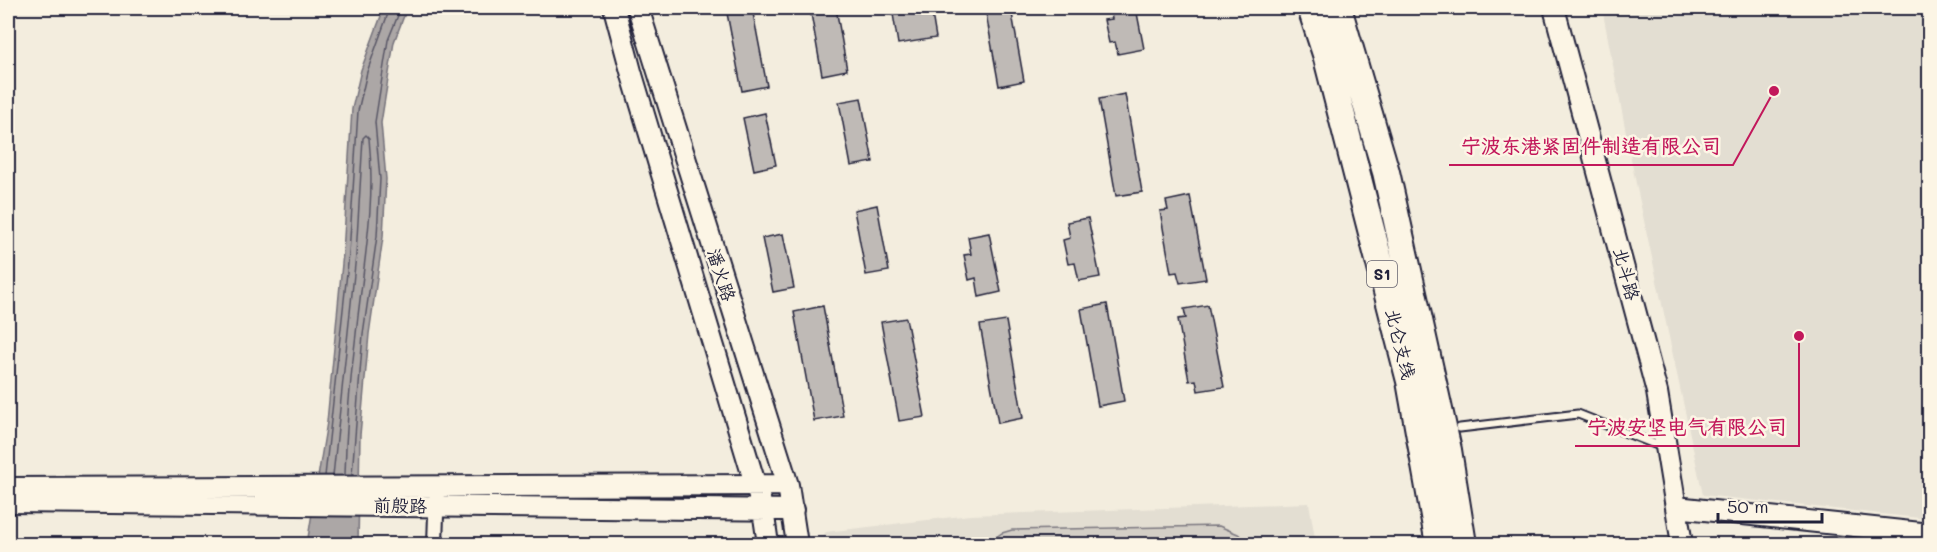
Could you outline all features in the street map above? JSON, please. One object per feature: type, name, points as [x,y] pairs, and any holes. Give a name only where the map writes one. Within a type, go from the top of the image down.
[{"type":"highway","name":"北仑支线","points":[[1311,8],[1329,65],[1410,381],[1439,544]]},
{"type":"highway","name":"北仑支线","points":[[1338,8],[1386,172],[1448,450],[1463,544]]},
{"type":"street","name":"潘火路","points":[[614,8],[632,75],[763,510],[768,544]]},
{"type":"street","name":"潘火路","points":[[638,8],[788,485],[797,544]]},
{"type":"street","name":"北斗路","points":[[1554,8],[1657,392],[1683,544]]},
{"type":"street","name":"前殷路","points":[[8,488],[788,485]]},
{"type":"street","points":[[435,544],[437,486]]},
{"type":"street","name":"前殷路","points":[[8,502],[793,510]]},
{"type":"street","points":[[1676,507],[1929,534]]},
{"type":"lane","points":[[1460,428],[1578,414],[1667,449]]},
{"type":"shaded area","points":[[1602,8],[1929,8],[1929,519],[1703,495],[1634,174]]},
{"type":"shaded area","points":[[1309,503],[1316,544],[816,544],[826,532],[970,515]]},
{"type":"shaded area","points":[[1219,526],[1238,534],[1251,544],[986,544],[1002,533],[1012,530]]},
{"type":"water","points":[[384,8],[407,8],[394,42],[381,123],[386,179],[383,237],[369,334],[360,435],[358,544],[307,544],[327,422],[343,253],[352,109],[361,70]]},
{"type":"building","points":[[726,8],[752,8],[767,86],[742,91]]},
{"type":"building","points":[[810,8],[836,8],[847,70],[822,75]]},
{"type":"building","points":[[892,8],[931,8],[936,38],[898,44]]},
{"type":"building","points":[[985,8],[1011,8],[1024,81],[999,86]]},
{"type":"building","points":[[1110,8],[1136,8],[1144,49],[1118,54],[1115,42],[1109,43],[1104,20],[1112,19]]},
{"type":"building","points":[[1125,94],[1142,192],[1116,196],[1099,99]]},
{"type":"building","points":[[861,98],[873,162],[851,166],[839,102]]},
{"type":"building","points":[[765,113],[776,165],[754,170],[743,118]]},
{"type":"building","points":[[1190,196],[1206,279],[1180,283],[1177,272],[1171,273],[1160,211],[1168,210],[1166,201]]},
{"type":"building","points":[[877,205],[889,271],[866,275],[854,210]]},
{"type":"building","points":[[1088,218],[1100,277],[1079,281],[1075,263],[1068,264],[1063,240],[1070,238],[1067,222]]},
{"type":"building","points":[[989,233],[1001,292],[979,297],[976,278],[969,280],[964,255],[971,254],[968,237]]},
{"type":"building","points":[[783,234],[794,288],[773,292],[762,238]]},
{"type":"building","points":[[1107,304],[1124,401],[1098,406],[1081,309]]},
{"type":"building","points":[[1208,305],[1224,387],[1198,391],[1196,380],[1189,381],[1178,319],[1186,318],[1184,309]]},
{"type":"building","points":[[823,306],[843,416],[814,421],[794,312]]},
{"type":"building","points":[[906,318],[925,417],[899,421],[881,322]]},
{"type":"building","points":[[1006,321],[1023,418],[998,423],[980,325]]},
{"type":"place","name":"宁波东港紧固件制造有限公司","points":[[1774,91]]},
{"type":"place","name":"宁波安坚电气有限公司","points":[[1799,336]]}]
